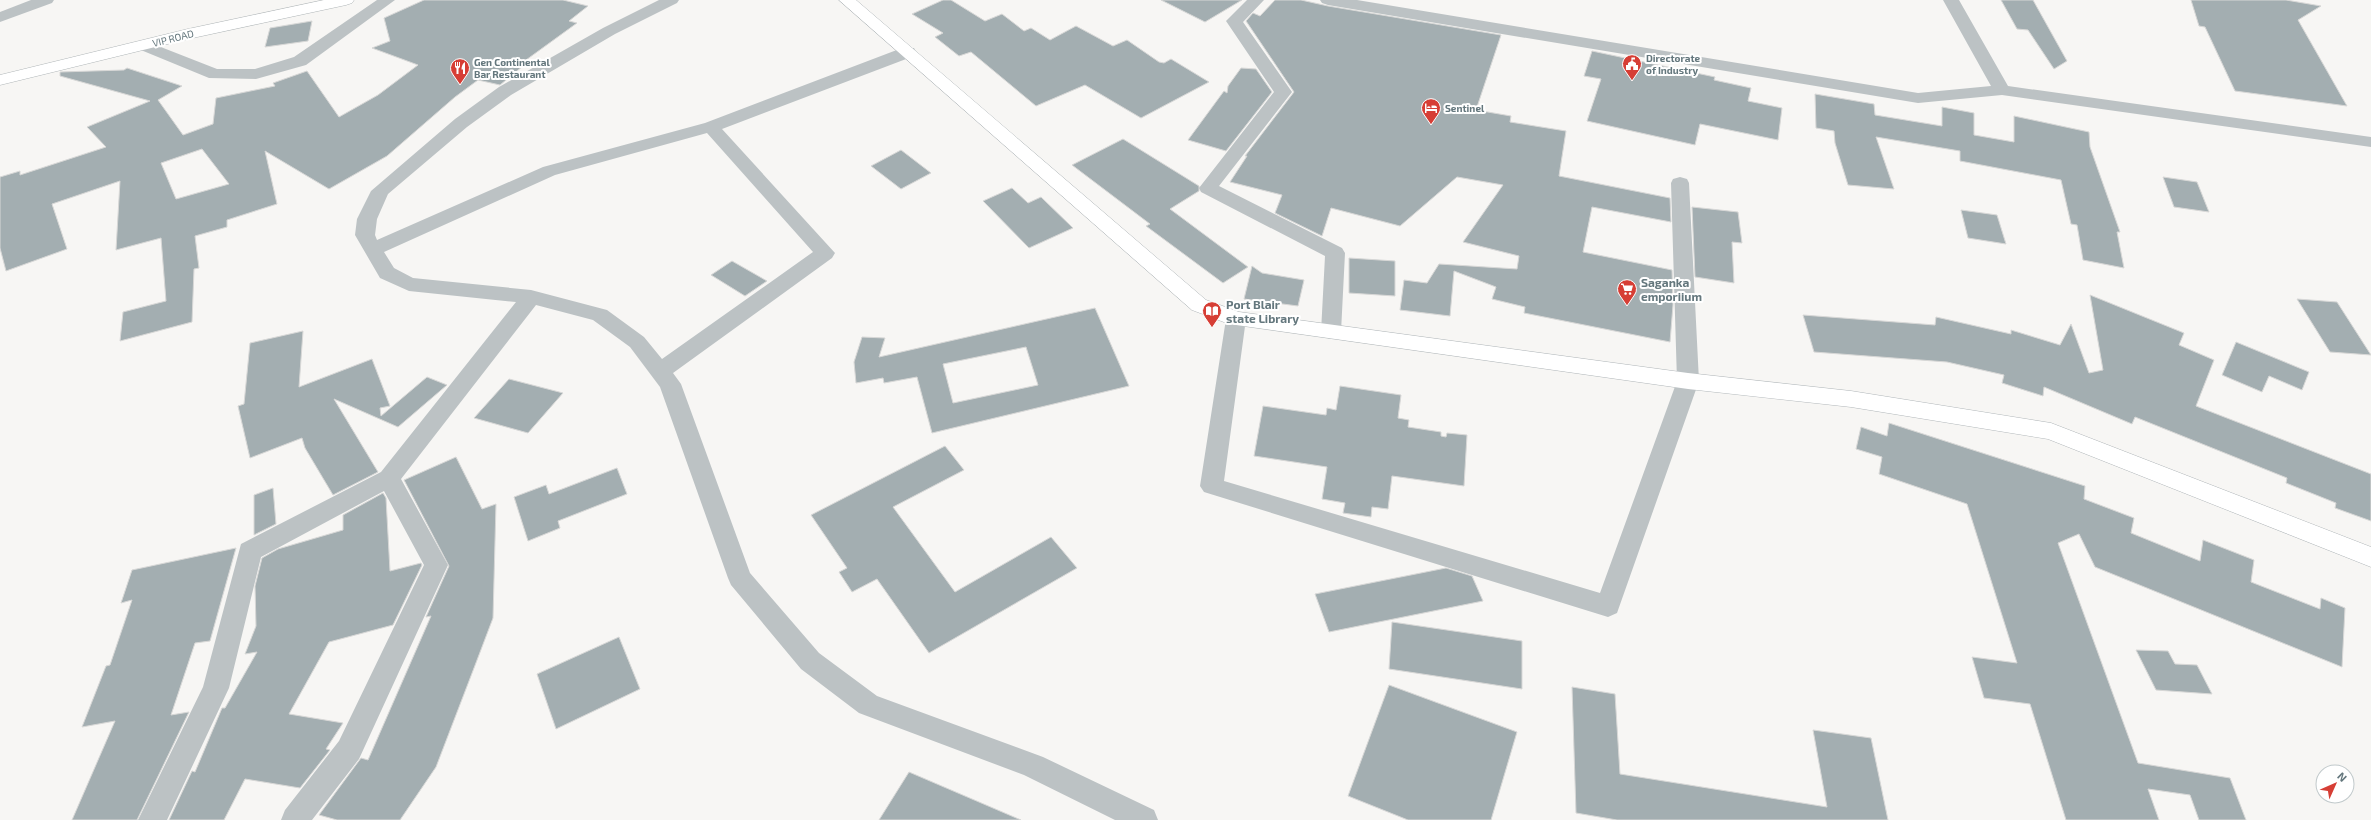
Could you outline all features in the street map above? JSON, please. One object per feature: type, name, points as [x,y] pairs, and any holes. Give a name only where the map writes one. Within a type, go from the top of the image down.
[{"type":"main road","name":"VIP ROAD","points":[[0,80],[142,45],[346,0]]},
{"type":"main road","points":[[847,0],[1199,305],[1236,319],[1688,381],[1851,399],[2051,431],[2371,556]]},
{"type":"street","points":[[0,17],[46,0]]},
{"type":"street","points":[[142,45],[215,74],[256,74],[300,61],[387,0]]},
{"type":"street","points":[[671,0],[609,31],[505,91],[455,128],[380,191],[368,219],[365,235],[372,250],[387,273],[409,284],[531,297],[566,305],[600,315],[637,342],[670,384],[740,578],[810,660],[868,705],[1033,766],[1144,820]]},
{"type":"street","points":[[1256,0],[1234,21],[1283,92],[1208,188],[1335,253],[1331,332]]},
{"type":"street","points":[[1328,0],[1918,98],[2002,90],[2371,142]]},
{"type":"street","points":[[1951,0],[2002,90]]},
{"type":"street","points":[[372,250],[549,171],[711,127],[908,52]]},
{"type":"street","points":[[660,372],[825,252],[711,127]]},
{"type":"street","points":[[1236,319],[1212,486],[1608,606],[1688,381],[1680,183]]},
{"type":"street","points":[[152,820],[216,688],[250,551],[389,478],[531,297]]},
{"type":"street","points":[[295,820],[349,750],[436,565],[389,478]]},
{"type":"building","points":[[424,0],[563,0],[588,6],[569,21],[577,23],[526,60],[529,61],[500,85],[478,80],[455,97],[387,156],[329,189],[265,151],[277,204],[227,220],[227,227],[195,236],[199,268],[194,269],[192,322],[120,341],[123,312],[166,301],[161,238],[116,250],[120,181],[52,204],[67,249],[6,271],[0,248],[0,177],[20,171],[20,175],[106,147],[87,127],[150,101],[60,76],[60,72],[124,70],[127,68],[182,86],[158,100],[183,135],[213,124],[216,98],[275,86],[273,83],[307,71],[339,117],[378,95],[418,65],[372,48],[390,41],[384,18]],"holes":[[[202,149],[229,184],[176,199],[161,163]]]},
{"type":"building","points":[[943,0],[951,0],[985,21],[1002,14],[1024,31],[1031,28],[1050,40],[1076,26],[1113,46],[1127,40],[1159,62],[1164,63],[1171,59],[1209,82],[1141,118],[1085,85],[1036,106],[971,52],[959,56],[935,37],[943,33],[912,14]]},
{"type":"building","points":[[1161,0],[1242,0],[1205,22]]},
{"type":"building","points":[[1275,0],[1301,0],[1328,6],[1501,35],[1476,110],[1511,116],[1510,122],[1566,131],[1559,176],[1670,198],[1671,222],[1592,207],[1583,252],[1672,270],[1673,305],[1670,342],[1524,313],[1525,307],[1492,299],[1496,287],[1454,271],[1450,316],[1400,310],[1404,280],[1427,283],[1439,264],[1517,269],[1519,256],[1463,242],[1503,185],[1457,177],[1400,226],[1331,208],[1322,236],[1275,213],[1282,195],[1230,182],[1247,156],[1245,156],[1294,92],[1246,21],[1253,13],[1260,16]]},
{"type":"building","points":[[2001,0],[2033,0],[2067,61],[2054,69],[2028,30],[2017,29]]},
{"type":"building","points":[[2191,0],[2286,0],[2321,6],[2298,20],[2347,106],[2235,91],[2205,27],[2199,26]]},
{"type":"building","points":[[312,21],[308,41],[265,47],[270,28]]},
{"type":"building","points":[[1592,51],[1715,77],[1714,80],[1751,88],[1748,101],[1782,108],[1778,140],[1700,124],[1695,145],[1587,121],[1601,79],[1584,76]]},
{"type":"building","points":[[1241,68],[1256,69],[1272,92],[1226,151],[1188,140],[1224,91],[1227,93],[1228,86]]},
{"type":"building","points":[[1815,94],[1874,104],[1875,115],[1942,126],[1942,107],[1974,113],[1974,135],[2014,142],[2014,116],[2089,132],[2090,147],[2120,232],[2117,232],[2124,268],[2083,260],[2077,225],[2071,224],[2061,180],[1960,161],[1960,151],[1876,137],[1894,189],[1848,185],[1835,143],[1834,131],[1816,128]]},
{"type":"building","points":[[1123,139],[1199,186],[1199,191],[1170,209],[1248,267],[1223,283],[1146,226],[1150,224],[1072,165]]},
{"type":"building","points":[[901,150],[931,173],[901,189],[871,166]]},
{"type":"building","points":[[2163,177],[2197,182],[2209,212],[2174,207]]},
{"type":"building","points":[[1012,188],[1028,203],[1041,197],[1073,228],[1029,248],[983,201]]},
{"type":"building","points":[[1692,207],[1738,212],[1742,243],[1732,242],[1734,283],[1695,277]]},
{"type":"building","points":[[1961,210],[1997,215],[2006,244],[1968,238]]},
{"type":"building","points":[[1349,258],[1395,261],[1395,296],[1349,293]]},
{"type":"building","points":[[732,261],[767,281],[745,296],[711,275]]},
{"type":"building","points":[[1252,266],[1262,273],[1304,280],[1298,306],[1244,299]]},
{"type":"building","points":[[2090,295],[2184,333],[2179,345],[2214,360],[2196,406],[2371,474],[2371,521],[2335,508],[2336,503],[2286,483],[2287,478],[2135,417],[2132,424],[2044,387],[2043,396],[2002,383],[2004,375],[1947,362],[1814,352],[1803,315],[1935,325],[1936,317],[2011,334],[2011,330],[2060,345],[2071,324],[2089,373],[2103,370]]},
{"type":"building","points":[[2297,299],[2337,302],[2371,355],[2330,352]]},
{"type":"building","points":[[1095,308],[1129,386],[932,433],[917,377],[884,383],[883,378],[856,383],[854,362],[862,337],[885,338],[879,357]],"holes":[[[1026,347],[1038,385],[953,403],[943,364]]]},
{"type":"building","points":[[303,331],[299,387],[372,359],[390,406],[380,408],[381,416],[427,377],[447,385],[398,427],[334,399],[378,472],[333,495],[305,448],[302,438],[250,458],[238,406],[244,404],[250,343]]},
{"type":"building","points":[[2236,342],[2309,372],[2302,390],[2269,376],[2262,392],[2222,375]]},
{"type":"building","points":[[509,379],[563,393],[528,433],[474,418]]},
{"type":"building","points":[[1340,386],[1401,395],[1398,418],[1409,420],[1408,427],[1441,432],[1441,436],[1446,437],[1447,433],[1467,435],[1464,486],[1392,476],[1388,509],[1372,507],[1371,517],[1343,513],[1345,503],[1322,499],[1327,467],[1254,456],[1263,406],[1326,415],[1327,408],[1336,410]]},
{"type":"building","points":[[1889,423],[2085,486],[2084,499],[2134,518],[2131,533],[2200,561],[2203,540],[2254,560],[2251,582],[2320,609],[2321,598],[2345,608],[2342,667],[2095,567],[2079,534],[2058,543],[2138,763],[2230,778],[2246,820],[2199,820],[2190,795],[2148,789],[2159,820],[2066,820],[2030,704],[1984,698],[1972,657],[2017,663],[1967,504],[1879,474],[1882,457],[1856,449],[1861,427],[1887,436]]},
{"type":"building","points":[[945,446],[964,470],[893,507],[955,592],[1051,537],[1077,568],[929,653],[877,579],[852,592],[839,572],[847,568],[811,515]]},
{"type":"building","points":[[456,457],[482,509],[496,504],[493,618],[474,668],[436,767],[400,820],[337,820],[319,815],[361,758],[368,760],[431,616],[426,617],[449,566],[404,480]]},
{"type":"building","points":[[617,468],[627,494],[558,521],[560,528],[528,541],[514,497],[546,485],[549,494]]},
{"type":"building","points":[[273,488],[276,524],[254,535],[254,495]]},
{"type":"building","points":[[383,493],[386,498],[390,571],[421,563],[422,565],[393,625],[329,642],[289,714],[343,723],[326,749],[330,750],[300,788],[245,779],[224,820],[169,820],[192,771],[195,772],[222,708],[225,708],[257,652],[245,654],[256,626],[255,586],[262,558],[278,549],[343,530],[343,515]]},
{"type":"building","points":[[236,548],[210,641],[195,643],[171,715],[189,712],[137,820],[72,820],[115,721],[82,727],[106,666],[110,665],[132,600],[121,603],[132,570]]},
{"type":"building","points":[[1446,568],[1472,576],[1483,601],[1329,632],[1315,594]]},
{"type":"building","points":[[1392,622],[1522,641],[1522,689],[1389,669]]},
{"type":"building","points":[[619,637],[640,689],[556,729],[537,674]]},
{"type":"building","points":[[2136,650],[2168,651],[2175,664],[2197,665],[2212,694],[2156,690]]},
{"type":"building","points":[[1389,685],[1517,732],[1491,820],[1408,820],[1348,796]]},
{"type":"building","points":[[1572,687],[1615,694],[1620,774],[1827,807],[1813,730],[1871,738],[1888,820],[1617,820],[1576,813]]},
{"type":"building","points":[[909,772],[1021,820],[879,820]]},
{"type":"place","name":"Directorate of Industry","points":[[1632,81]]},
{"type":"place","name":"Gen Continental Bar Restaurant","points":[[460,85]]},
{"type":"place","name":"Sentinel","points":[[1431,125]]},
{"type":"place","name":"Saganka emporiium","points":[[1627,306]]},
{"type":"place","name":"Port Blair state Library","points":[[1212,328]]}]
